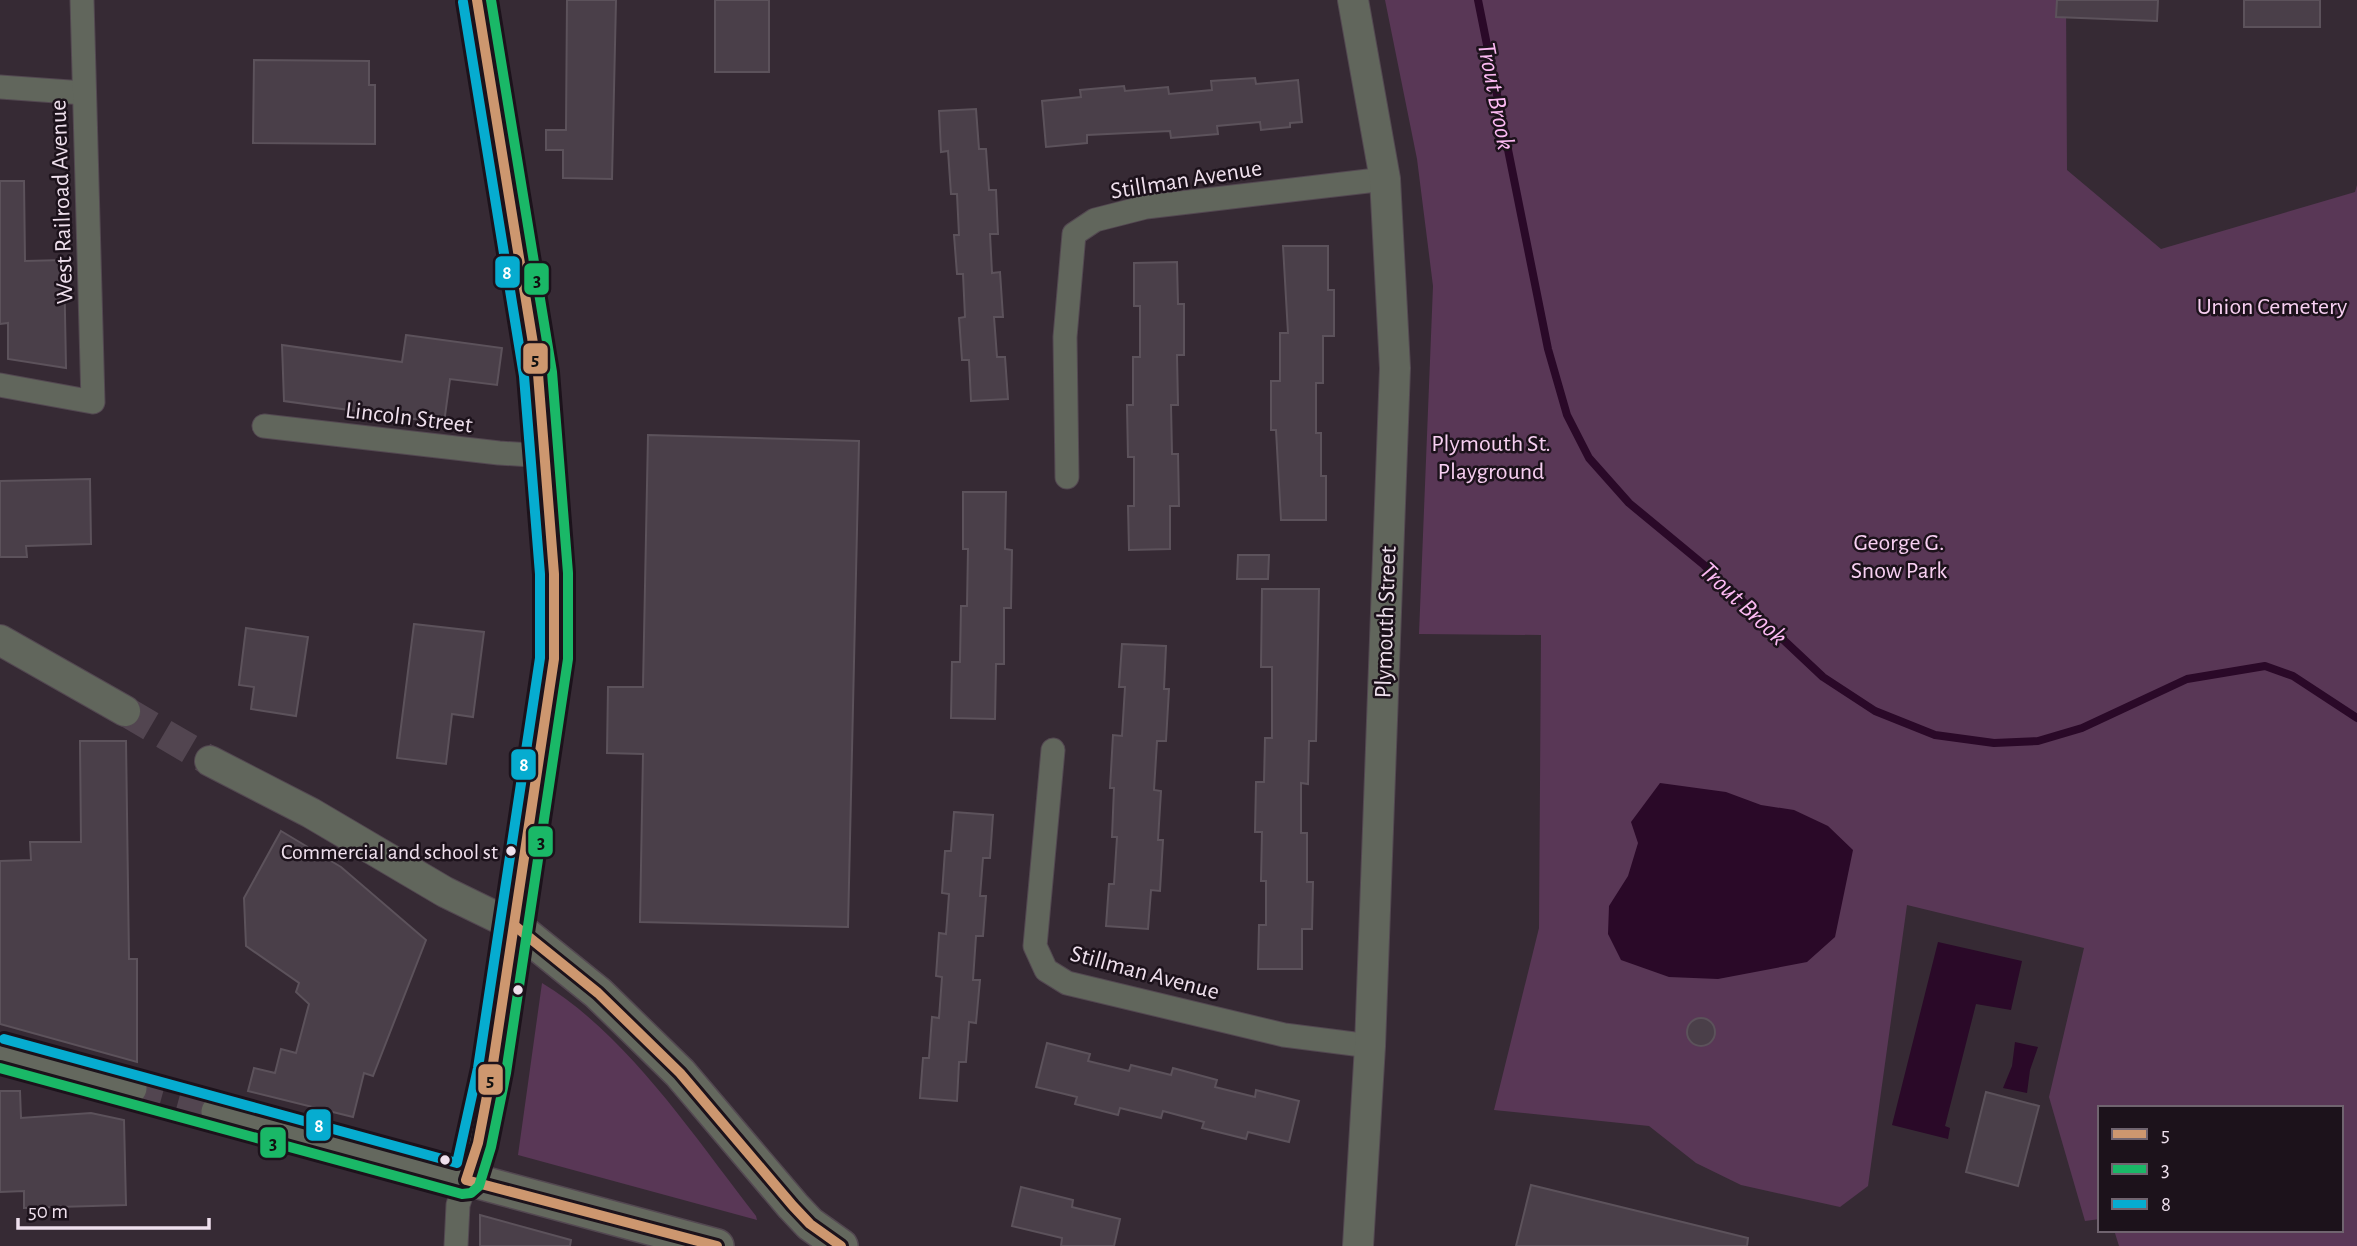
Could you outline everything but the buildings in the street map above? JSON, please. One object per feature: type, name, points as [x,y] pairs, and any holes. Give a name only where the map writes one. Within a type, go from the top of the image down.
[{"type":"main road","points":[[466,1180],[486,1102],[554,659],[554,574],[547,456],[538,374],[477,0]]},
{"type":"main road","points":[[515,926],[598,993],[671,1064],[793,1206],[810,1224],[841,1246]]},
{"type":"main road","points":[[0,1053],[130,1088]]},
{"type":"main road","points":[[218,1112],[718,1246]]},
{"type":"street","name":"West Railroad Avenue","points":[[0,385],[93,402],[82,0]]},
{"type":"street","name":"Plymouth Street","points":[[1353,0],[1385,179],[1395,368],[1370,1045],[1358,1246]]},
{"type":"street","points":[[0,88],[84,93]]},
{"type":"street","name":"Stillman Avenue","points":[[1068,477],[1065,337],[1074,234],[1095,220],[1146,207],[1385,179]]},
{"type":"street","name":"Lincoln Street","points":[[264,426],[547,456]]},
{"type":"street","points":[[0,640],[125,711]]},
{"type":"street","name":"Stillman Avenue","points":[[1053,750],[1035,946],[1046,970],[1067,983],[1284,1035],[1370,1045]]},
{"type":"street","points":[[210,761],[311,813],[445,892],[515,926]]},
{"type":"street","points":[[456,1246],[458,1205],[466,1180]]},
{"type":"green space","name":"George G. Snow Park","points":[[1385,0],[2066,0],[2067,170],[2161,249],[2355,192],[2357,185],[2357,1246],[2119,1246],[2115,1232],[2343,1232],[2343,1106],[2098,1106],[2098,1219],[2085,1221],[2049,1097],[2084,948],[1907,905],[1868,1186],[1840,1207],[1741,1185],[1696,1163],[1649,1126],[1494,1110],[1539,928],[1541,635],[1419,634],[1433,286],[1417,159]]},
{"type":"green space","points":[[542,983],[603,1030],[631,1059],[684,1122],[757,1220],[518,1155]]},
{"type":"shaded area","points":[[1660,783],[1726,792],[1761,805],[1794,810],[1828,826],[1853,850],[1835,937],[1807,962],[1718,979],[1669,977],[1621,960],[1608,934],[1609,906],[1628,876],[1638,843],[1631,822]]},
{"type":"shaded area","points":[[1938,942],[2022,961],[2011,1010],[1976,1004],[1945,1126],[1950,1128],[1948,1139],[1892,1125]]},
{"type":"shaded area","points":[[2015,1042],[2038,1047],[2030,1070],[2027,1093],[2003,1088],[2012,1066]]},
{"type":"waterway","name":"Trout Brook","points":[[1478,0],[1548,349],[1567,415],[1589,458],[1629,503],[1704,565],[1823,677],[1875,711],[1935,735],[1994,743],[2038,741],[2082,728],[2187,679],[2265,666],[2293,676],[2357,718]]},
{"type":"tunnel","points":[[125,711],[210,761]]},
{"type":"tunnel","points":[[130,1088],[218,1112]]},
{"type":"transit line","name":"5","points":[[477,0],[538,374],[554,574],[554,659],[492,1070],[478,1143],[466,1180],[717,1246]]},
{"type":"transit line","name":"3","points":[[0,1068],[462,1194],[471,1193],[479,1186],[491,1147],[506,1073],[568,659],[568,573],[552,372],[491,0]]},
{"type":"transit line","name":"8","points":[[4,1039],[457,1163],[478,1068],[540,658],[540,574],[524,376],[463,2]]},
{"type":"transit line","name":"5","points":[[515,926],[598,993],[680,1073],[793,1206],[810,1224],[841,1246]]},
{"type":"place","name":"Commercial and school st","points":[[511,851]]},
{"type":"park label","name":"Union Cemetery","points":[[2272,306]]},
{"type":"park label","name":"Plymouth St. Playground","points":[[1491,457]]}]
